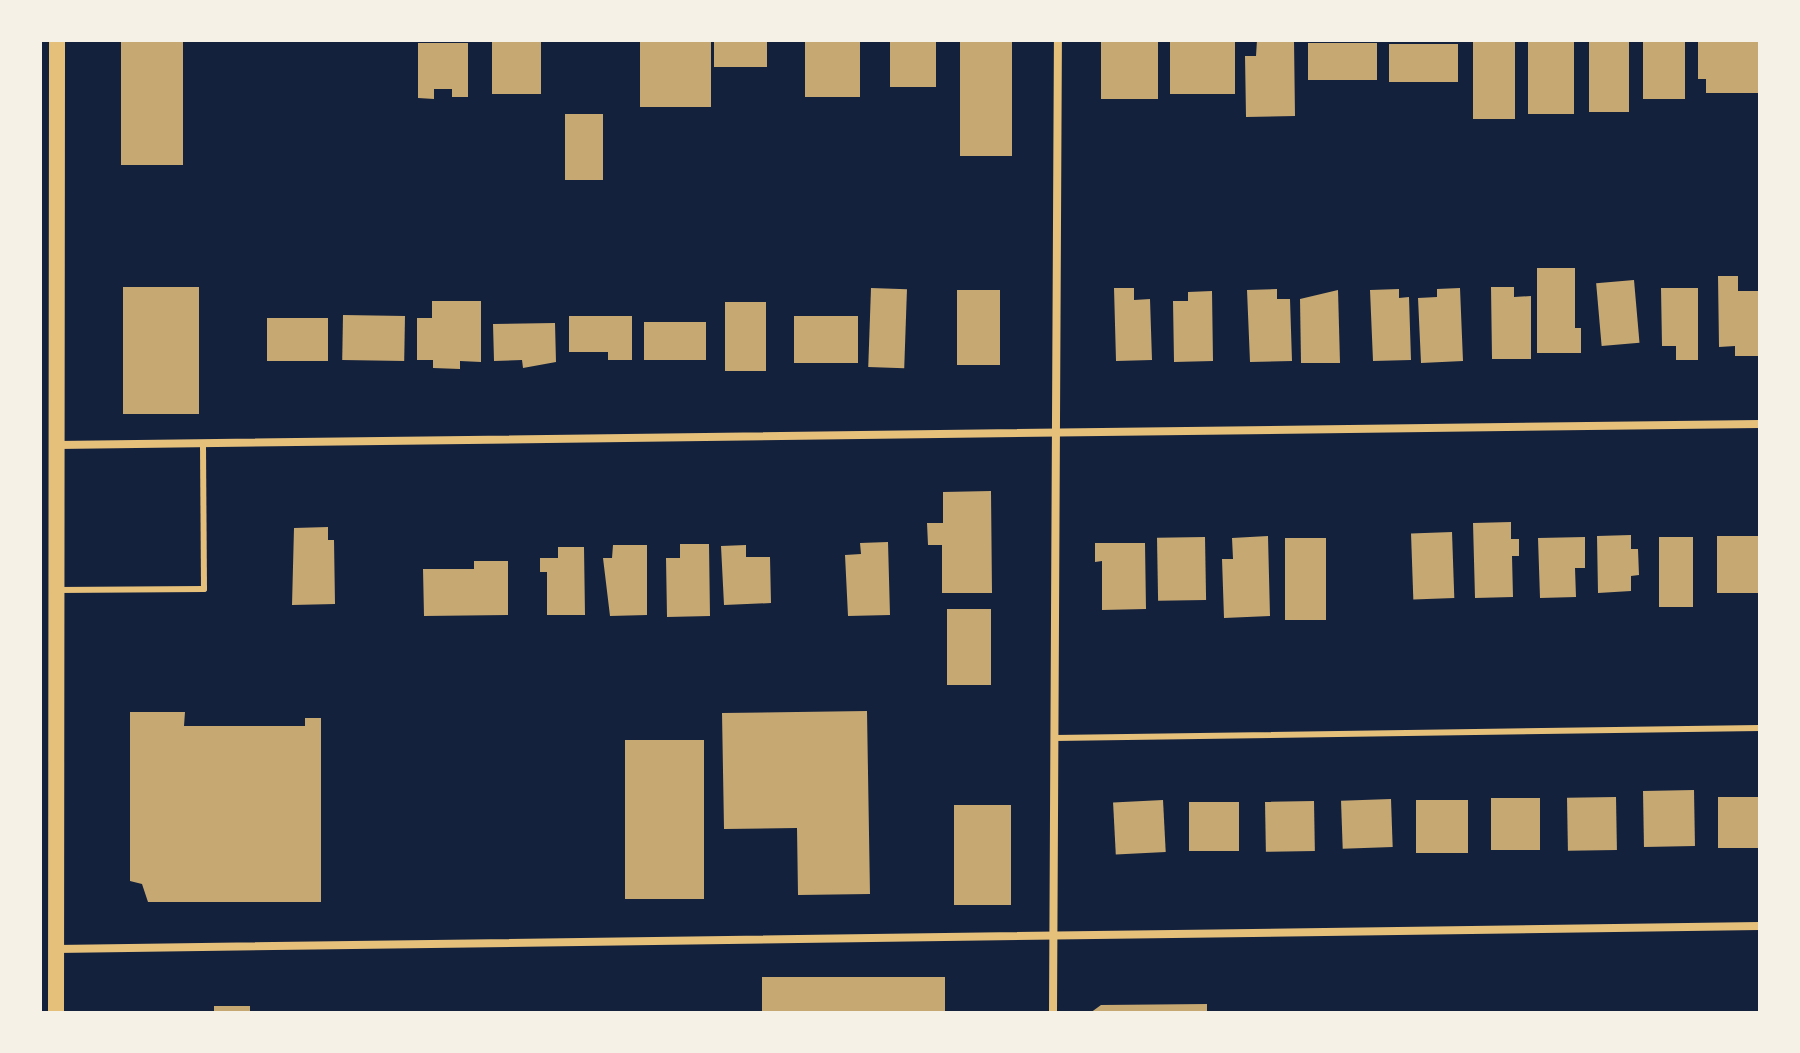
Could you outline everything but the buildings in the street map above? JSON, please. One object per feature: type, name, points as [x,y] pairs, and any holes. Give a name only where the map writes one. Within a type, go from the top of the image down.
[{"type":"main road","points":[[56,1013],[57,40]]},
{"type":"street","points":[[1053,1013],[1058,40]]},
{"type":"street","points":[[57,445],[1760,424]]},
{"type":"street","points":[[56,949],[1052,939],[1760,926]]},
{"type":"lane","points":[[57,590],[204,589],[203,444]]},
{"type":"lane","points":[[1054,738],[1760,728]]}]
